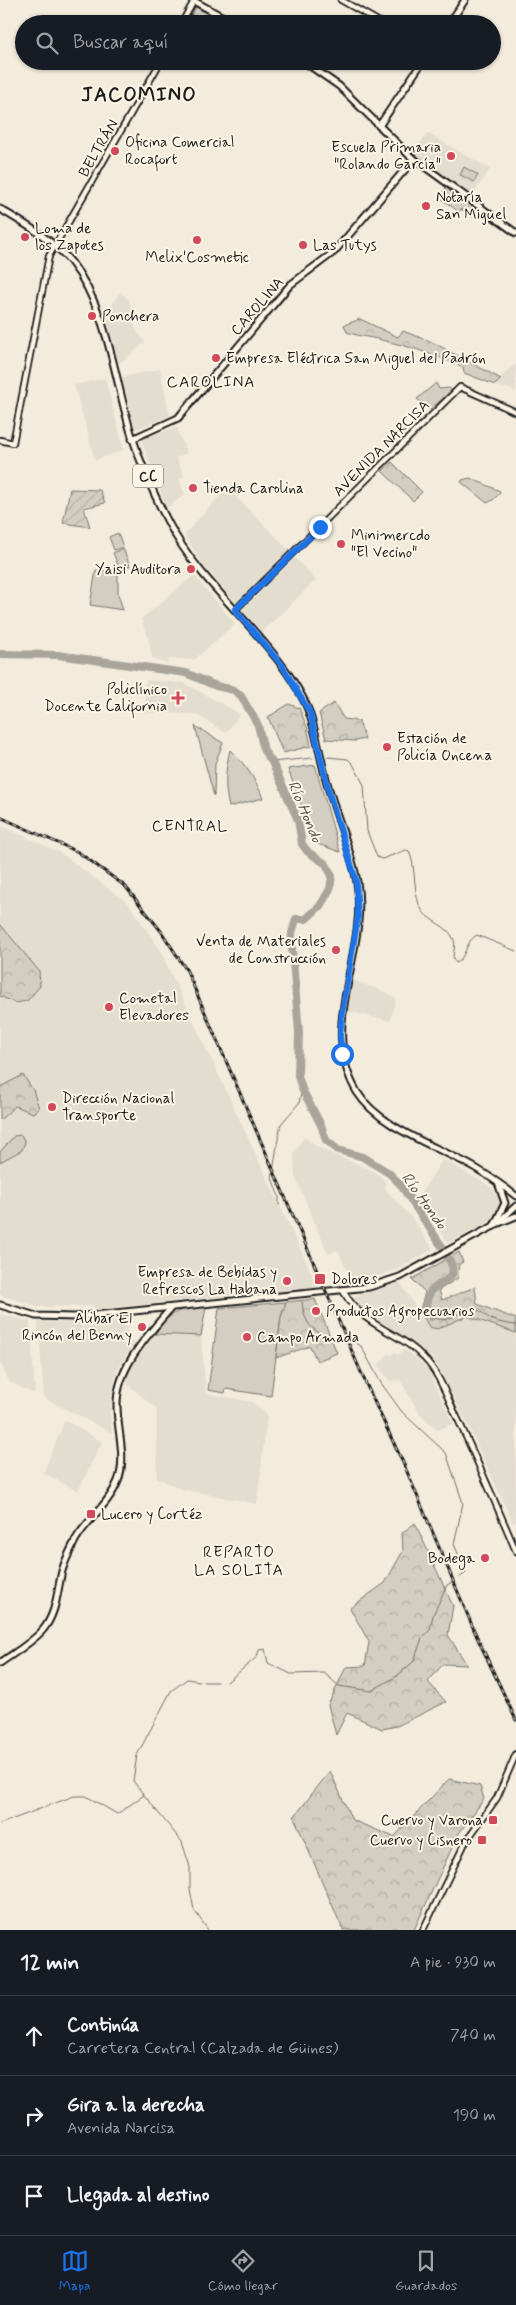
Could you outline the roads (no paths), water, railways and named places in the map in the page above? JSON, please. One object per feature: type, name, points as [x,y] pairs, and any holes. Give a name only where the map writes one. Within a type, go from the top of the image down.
[{"type":"main road","points":[[193,0],[220,15]]},
{"type":"main road","points":[[455,15],[464,0]]},
{"type":"main road","points":[[317,70],[339,86],[414,159],[516,232]]},
{"type":"main road","points":[[379,126],[417,70]]},
{"type":"main road","name":"CAROLINA","points":[[132,438],[178,418],[290,285],[334,252],[414,159]]},
{"type":"main road","name":"CC","points":[[0,208],[39,233],[72,263],[93,299],[132,438],[177,539],[198,568],[291,679],[310,713],[322,766],[349,853],[358,895],[358,917],[340,1036],[348,1072],[361,1097],[382,1118],[477,1169],[516,1196]]},
{"type":"main road","points":[[494,1226],[505,1203],[498,1182]]},
{"type":"main road","points":[[494,1226],[516,1206]]},
{"type":"main road","points":[[0,1305],[36,1316],[57,1317],[171,1308],[369,1287],[400,1277],[516,1216]]},
{"type":"main road","points":[[0,1663],[31,1642],[43,1630],[52,1614],[62,1571],[77,1538],[106,1502],[118,1481],[122,1459],[117,1395],[123,1374],[130,1361],[171,1308]]},
{"type":"street","points":[[186,15],[193,0]]},
{"type":"street","points":[[341,0],[368,15]]},
{"type":"street","name":"BELTRÁN","points":[[0,440],[13,443],[49,256],[156,70]]},
{"type":"street","name":"AVENIDA NARCISA","points":[[235,610],[460,387],[516,412]]},
{"type":"street","points":[[344,1291],[353,1308],[366,1319],[414,1349],[430,1365],[460,1423],[516,1550]]},
{"type":"street","points":[[423,1930],[456,1860],[498,1798],[516,1754]]},
{"type":"waterway","name":"Río Hondo","points":[[0,654],[58,655],[186,673],[216,686],[234,690],[241,696],[258,725],[264,751],[272,762],[298,820],[302,844],[308,852],[326,864],[332,876],[330,889],[320,906],[306,919],[296,919],[292,933],[299,1032],[298,1076],[302,1089],[321,1125],[326,1140],[338,1150],[363,1157],[389,1173],[400,1184],[443,1248]]},
{"type":"waterway","points":[[327,757],[348,759],[353,764],[364,785],[367,831],[377,857],[382,859],[406,850],[409,851],[417,899],[423,912],[443,927],[453,938],[455,945],[453,957],[456,963],[462,957],[470,941],[477,935],[516,951]]},
{"type":"waterway","points":[[272,762],[313,758]]},
{"type":"waterway","points":[[279,1205],[279,1197],[272,1178],[279,1133],[281,1124],[299,1103],[302,1089]]},
{"type":"waterway","name":"Río Hondo","points":[[431,1317],[426,1311],[427,1299],[431,1291],[449,1278],[452,1273],[452,1266],[447,1256]]},
{"type":"waterway","points":[[302,1302],[309,1325],[328,1338]]},
{"type":"waterway","name":"Río Hondo","points":[[431,1317],[444,1320],[475,1309],[490,1319],[516,1325]]},
{"type":"waterway","points":[[348,1338],[361,1346],[381,1383],[402,1412],[446,1453],[463,1503],[454,1544],[466,1573],[460,1577]]},
{"type":"waterway","points":[[227,1682],[257,1657],[259,1650],[265,1649],[268,1663],[291,1674],[324,1673],[339,1686],[371,1691],[397,1676],[414,1661],[422,1638],[430,1630],[433,1615],[447,1585],[452,1582]]},
{"type":"waterway","points":[[0,1824],[74,1796],[86,1796],[117,1814],[144,1795],[133,1781],[137,1755],[171,1691],[187,1679],[217,1682]]},
{"type":"waterway","points":[[144,1795],[182,1842],[190,1867],[190,1889],[194,1910],[208,1930]]},
{"type":"railway","points":[[0,817],[78,852],[125,886],[161,931],[187,971],[367,1386],[405,1467],[477,1637],[516,1720]]},
{"type":"place","name":"Oficina Comercial Rocafort","points":[[115,151]]},
{"type":"place","name":"Escuela Primaria \"Rolando García\"","points":[[451,156]]},
{"type":"place","name":"Notaría San Miguel","points":[[426,206]]},
{"type":"place","name":"Loma de los Zapotes","points":[[25,237]]},
{"type":"place","name":"Melix'Cosmetic","points":[[197,240]]},
{"type":"place","name":"Las Tutys","points":[[303,245]]},
{"type":"place","name":"Ponchera","points":[[92,316]]},
{"type":"place","name":"Empresa Eléctrica San Miguel del Padrón","points":[[216,358]]},
{"type":"place","name":"Tienda Carolina","points":[[193,488]]},
{"type":"place","name":"Minimercdo \"El Vecino\"","points":[[341,544]]},
{"type":"place","name":"Yaisi Auditora","points":[[191,569]]},
{"type":"place","name":"Policlínico Docente California","points":[[178,698]]},
{"type":"place","name":"Estación de Policía Oncena","points":[[387,747]]},
{"type":"place","name":"Venta de Materiales de Construcción","points":[[336,950]]},
{"type":"place","name":"Cometal Elevadores","points":[[109,1007]]},
{"type":"place","name":"Dirección Nacional Transporte","points":[[52,1107]]},
{"type":"place","name":"Dolores","points":[[320,1279]]},
{"type":"place","name":"Empresa de Bebidas y Refrescos La Habana","points":[[287,1281]]},
{"type":"place","name":"Productos Agropecuarios","points":[[316,1311]]},
{"type":"place","name":"Alibar El Rincón del Benny","points":[[142,1327]]},
{"type":"place","name":"Campo Armada","points":[[247,1337]]},
{"type":"place","name":"Lucero y Cortéz","points":[[91,1514]]},
{"type":"place","name":"Bodega","points":[[485,1558]]},
{"type":"place","name":"Cuervo y Varona","points":[[493,1820]]},
{"type":"place","name":"Cuervo y Cisnero","points":[[482,1840]]},
{"type":"district","name":"JACOMINO","points":[[139,94]]},
{"type":"district","name":"CAROLINA","points":[[211,381]]},
{"type":"district","name":"CENTRAL","points":[[190,825]]},
{"type":"district","name":"REPARTO LA SOLITA","points":[[239,1560]]}]
